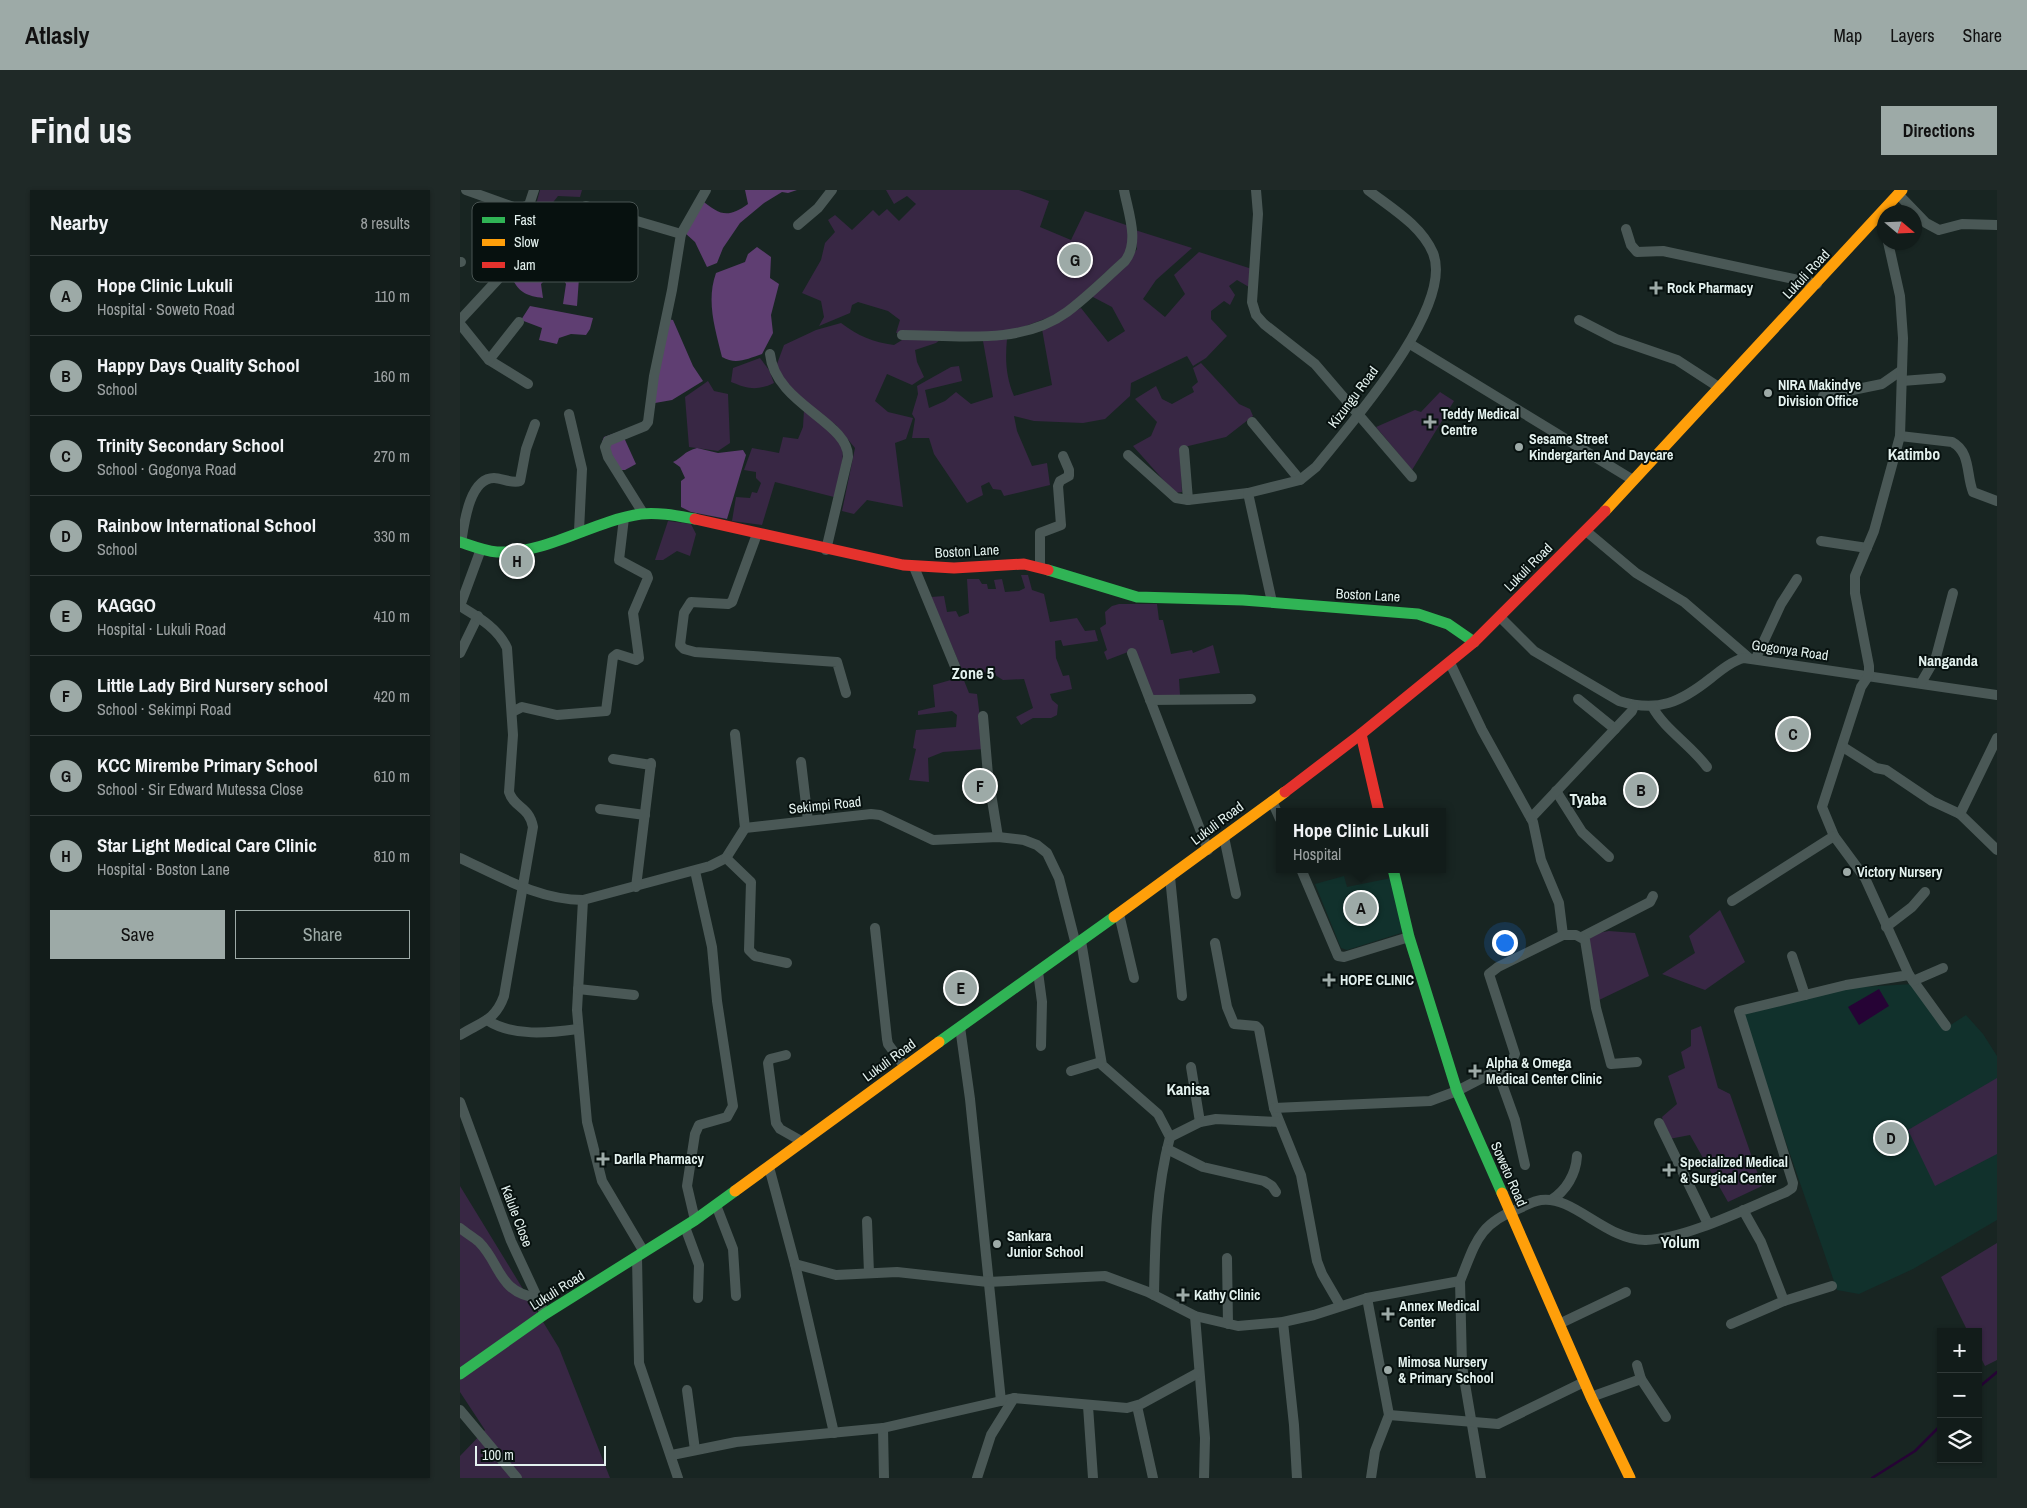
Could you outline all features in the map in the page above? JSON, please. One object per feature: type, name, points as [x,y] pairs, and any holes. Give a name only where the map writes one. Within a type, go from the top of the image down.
[{"type":"street","points":[[466,190],[501,202]]},
{"type":"street","points":[[530,202],[534,190]]},
{"type":"street","points":[[643,513],[608,458],[605,447],[608,441],[645,426],[648,422],[654,376],[672,290],[681,234],[706,190]]},
{"type":"street","points":[[798,225],[818,208],[832,190]]},
{"type":"street","points":[[902,335],[1002,335],[1026,332],[1066,313],[1132,253],[1133,242],[1124,190]]},
{"type":"street","points":[[1256,190],[1258,214],[1252,302],[1256,315],[1264,324],[1315,364],[1359,413],[1412,478]]},
{"type":"street","name":"Kizungu Road","points":[[1188,500],[1248,493],[1300,480],[1316,467],[1410,344],[1437,278],[1436,262],[1432,251],[1412,224],[1368,190]]},
{"type":"street","points":[[1900,192],[1926,223],[1939,230],[1962,224],[1997,225]]},
{"type":"street","name":"Lukuli Road","points":[[1889,205],[1900,192]]},
{"type":"street","name":"Lukuli Road","points":[[460,1374],[545,1314],[690,1223],[769,1167],[960,1026],[1208,850],[1361,734],[1450,663],[1500,617],[1586,531],[1877,218]]},
{"type":"street","points":[[638,221],[681,234]]},
{"type":"street","points":[[1626,229],[1631,245],[1637,252],[1663,251],[1816,284]]},
{"type":"street","points":[[1890,250],[1900,296],[1903,338],[1900,436],[1876,523],[1855,576],[1856,594],[1868,650],[1869,675],[1861,687],[1822,807],[1834,836],[1865,878],[1911,978],[1946,1026]]},
{"type":"street","points":[[460,320],[495,282]]},
{"type":"street","points":[[1579,320],[1616,339],[1677,360],[1720,388]]},
{"type":"street","points":[[489,360],[519,322]]},
{"type":"street","points":[[460,324],[489,360],[528,384]]},
{"type":"street","points":[[1410,344],[1633,480]]},
{"type":"street","points":[[770,354],[771,366],[788,393],[839,435],[847,446],[848,457],[826,550]]},
{"type":"street","points":[[1823,396],[1882,384],[1902,376],[1941,378]]},
{"type":"street","points":[[569,414],[582,469],[579,531]]},
{"type":"street","points":[[1252,422],[1300,480]]},
{"type":"street","points":[[461,543],[466,511],[480,485],[485,480],[492,478],[520,482],[526,449],[535,424]]},
{"type":"street","points":[[1900,436],[1952,442],[1959,446],[1964,452],[1973,492],[1997,502]]},
{"type":"street","points":[[1128,455],[1173,496],[1188,500],[1184,450]]},
{"type":"street","points":[[1040,567],[1040,533],[1060,524],[1058,483],[1069,476],[1069,470],[1063,456]]},
{"type":"street","points":[[1248,493],[1272,602]]},
{"type":"street","name":"Boston Lane","points":[[461,543],[481,549],[507,552],[533,548],[579,531],[643,513],[688,518],[826,550],[914,567],[954,568],[1024,564],[1040,567],[1137,597],[1272,602],[1418,614],[1440,619],[1457,626],[1474,642]]},
{"type":"street","points":[[512,712],[522,707],[557,715],[606,711],[613,657],[617,654],[636,660],[640,658],[633,613],[648,578],[647,575],[619,560],[624,518]]},
{"type":"street","points":[[1586,531],[1636,573],[1684,602],[1752,658],[1781,604],[1798,579]]},
{"type":"street","points":[[757,534],[732,602],[728,604],[691,602],[684,613],[680,646],[694,652],[837,662],[846,693]]},
{"type":"street","points":[[1821,542],[1866,548]]},
{"type":"street","points":[[460,1035],[487,1020],[497,1012],[504,996],[533,826],[530,814],[512,799],[509,792],[512,712],[507,648],[500,636],[478,616],[460,606],[466,596],[481,549]]},
{"type":"street","points":[[914,567],[959,676]]},
{"type":"street","points":[[1920,684],[1936,657],[1954,593]]},
{"type":"street","points":[[460,653],[478,616]]},
{"type":"street","name":"Gogonya Road","points":[[1500,617],[1534,651],[1619,701],[1634,706],[1652,706],[1680,700],[1737,660],[1752,658],[1997,695]]},
{"type":"street","points":[[1132,653],[1208,850]]},
{"type":"street","points":[[1450,663],[1482,730],[1531,818],[1541,860],[1557,897],[1564,935]]},
{"type":"street","points":[[1150,700],[1251,699]]},
{"type":"street","points":[[1578,699],[1615,728]]},
{"type":"street","points":[[1531,818],[1634,706]]},
{"type":"street","points":[[1652,706],[1658,716],[1684,740],[1707,767]]},
{"type":"street","points":[[983,716],[988,775],[998,837]]},
{"type":"street","points":[[460,858],[522,887],[564,899],[583,900],[695,871],[726,858],[745,828],[735,734]]},
{"type":"street","points":[[1361,734],[1378,808]]},
{"type":"street","points":[[1960,814],[1997,738]]},
{"type":"street","points":[[1843,747],[1876,768],[1886,770],[1932,801],[1960,814],[1997,850]]},
{"type":"street","points":[[613,759],[651,764],[636,887]]},
{"type":"street","points":[[801,762],[808,821]]},
{"type":"street","points":[[1556,791],[1582,832],[1609,857]]},
{"type":"street","points":[[1272,801],[1276,810]]},
{"type":"street","points":[[600,808],[645,815]]},
{"type":"street","name":"Sekimpi Road","points":[[745,828],[871,814],[880,815],[933,840],[998,837],[1031,842],[1047,853],[1059,878],[1079,943],[1101,1062]]},
{"type":"street","points":[[1732,902],[1834,836]]},
{"type":"street","points":[[1224,837],[1236,894]]},
{"type":"street","points":[[726,858],[751,882],[749,950],[755,956],[787,963]]},
{"type":"street","points":[[695,871],[712,947],[716,1000],[733,1106],[727,1117],[699,1125],[694,1134],[687,1186],[690,1223],[699,1265],[698,1298]]},
{"type":"street","points":[[1303,873],[1338,956],[1344,957],[1409,937]]},
{"type":"street","name":"Soweto Road","points":[[1394,873],[1409,937],[1457,1091],[1584,1382],[1630,1478]]},
{"type":"street","points":[[1170,877],[1182,996]]},
{"type":"street","points":[[1886,927],[1912,907],[1925,892]]},
{"type":"street","points":[[1274,1108],[1430,1101],[1457,1091],[1511,1063],[1514,1054],[1489,979],[1491,971],[1564,935],[1582,936],[1650,902],[1653,896]]},
{"type":"street","points":[[583,900],[578,989],[578,1030],[587,1122],[600,1177],[641,1255],[639,1363],[672,1454],[678,1478]]},
{"type":"street","points":[[1119,914],[1134,978]]},
{"type":"street","points":[[875,928],[888,1044],[905,1067]]},
{"type":"street","points":[[1582,936],[1585,940],[1596,1008],[1611,1064],[1637,1062]]},
{"type":"street","points":[[1215,944],[1227,1007],[1234,1024],[1256,1026],[1259,1029],[1274,1108],[1301,1175],[1313,1247],[1322,1274],[1340,1305]]},
{"type":"street","points":[[1792,956],[1805,996]]},
{"type":"street","points":[[1482,1478],[1462,1366],[1460,1280],[1478,1237],[1488,1225],[1510,1212],[1541,1200],[1551,1200],[1561,1202],[1610,1232],[1645,1240],[1674,1237],[1786,1192],[1792,1188],[1794,1183],[1739,1011],[1846,985],[1911,978],[1943,968]]},
{"type":"street","points":[[1038,972],[1042,1002],[1041,1046]]},
{"type":"street","points":[[578,989],[634,995]]},
{"type":"street","points":[[487,1020],[498,1027],[525,1031],[551,1033],[578,1030]]},
{"type":"street","points":[[960,1026],[967,1067],[1001,1401]]},
{"type":"street","points":[[786,1055],[770,1059],[768,1063],[776,1123],[780,1129],[803,1142]]},
{"type":"street","points":[[1072,1071],[1101,1062],[1158,1114],[1170,1137],[1162,1168],[1156,1224],[1154,1295]]},
{"type":"street","points":[[1191,1067],[1200,1122]]},
{"type":"street","points":[[1497,1070],[1515,1120],[1525,1165]]},
{"type":"street","name":"Kalule Close","points":[[460,1102],[511,1241],[545,1314]]},
{"type":"street","points":[[1170,1137],[1200,1122],[1216,1119],[1279,1122]]},
{"type":"street","points":[[1659,1123],[1708,1224]]},
{"type":"street","points":[[1167,1149],[1203,1167],[1264,1181],[1272,1186],[1276,1192]]},
{"type":"street","points":[[1551,1200],[1560,1194],[1566,1186],[1576,1167],[1577,1156]]},
{"type":"street","points":[[769,1167],[795,1264],[834,1433]]},
{"type":"street","points":[[716,1205],[733,1249],[736,1296]]},
{"type":"street","points":[[1742,1210],[1761,1242],[1784,1302]]},
{"type":"street","points":[[867,1221],[869,1273]]},
{"type":"street","points":[[460,1228],[480,1242],[510,1287],[522,1295],[538,1298]]},
{"type":"street","points":[[1227,1258],[1228,1324]]},
{"type":"street","points":[[795,1264],[836,1275],[902,1272],[988,1282],[1105,1276],[1154,1295],[1195,1316],[1241,1326],[1283,1322],[1314,1315],[1340,1305],[1367,1298],[1460,1280]]},
{"type":"street","points":[[1731,1324],[1784,1302],[1832,1286]]},
{"type":"street","points":[[1559,1324],[1626,1292]]},
{"type":"street","points":[[1367,1298],[1389,1415],[1375,1451],[1371,1478]]},
{"type":"street","points":[[1195,1316],[1198,1373],[1205,1438],[1204,1478]]},
{"type":"street","points":[[1283,1322],[1294,1425],[1297,1478]]},
{"type":"street","points":[[1637,1365],[1641,1378],[1666,1417]]},
{"type":"street","points":[[672,1454],[736,1442],[883,1428],[1014,1398],[1126,1408],[1137,1406],[1198,1373]]},
{"type":"street","points":[[1591,1397],[1641,1378]]},
{"type":"street","points":[[1389,1415],[1498,1424],[1584,1382]]},
{"type":"street","points":[[687,1390],[695,1450]]},
{"type":"street","points":[[977,1478],[991,1435],[1014,1398]]},
{"type":"street","points":[[1088,1406],[1093,1478]]},
{"type":"street","points":[[1137,1406],[1153,1478]]},
{"type":"street","points":[[460,1410],[518,1478]]},
{"type":"street","points":[[883,1428],[884,1478]]},
{"type":"shaded area","points":[[540,190],[582,190],[580,197],[558,196],[553,202],[537,202]]},
{"type":"shaded area","points":[[745,190],[797,190],[788,193],[782,192],[764,203],[740,223],[723,248],[717,263],[707,267],[695,242],[685,233],[700,199],[718,212],[734,212],[748,204]]},
{"type":"shaded area","points":[[886,190],[1019,190],[1049,201],[1040,227],[1071,240],[1085,211],[1129,226],[1129,251],[1061,313],[1009,332],[896,333],[900,320],[888,311],[858,302],[852,305],[850,313],[819,326],[824,317],[821,301],[802,293],[821,260],[825,243],[835,232],[828,220],[835,215],[852,230],[873,210],[879,216],[887,209],[899,221],[916,204],[907,196],[894,204]]},
{"type":"shaded area","points":[[1135,230],[1192,248],[1156,280],[1143,299],[1165,317],[1185,294],[1174,275],[1199,252],[1252,269],[1249,287],[1237,280],[1229,286],[1235,295],[1230,305],[1224,301],[1211,311],[1211,319],[1227,336],[1206,358],[1193,366],[1187,356],[1131,383],[1130,396],[1105,419],[1083,423],[1034,421],[1014,416],[1017,431],[1032,466],[1047,463],[1050,485],[1004,496],[1001,490],[993,489],[989,482],[981,486],[983,495],[967,503],[934,454],[929,438],[912,438],[915,419],[912,414],[918,394],[917,386],[951,367],[959,366],[962,381],[925,390],[929,408],[945,401],[956,392],[971,404],[993,397],[983,341],[1007,339],[1007,368],[1014,396],[1052,385],[1042,329],[1081,308],[1108,342],[1125,331],[1112,307],[1091,296],[1127,264],[1137,249]]},
{"type":"shaded area","points":[[757,247],[771,257],[770,278],[779,284],[771,315],[773,333],[762,354],[732,361],[722,357],[713,315],[713,283],[716,273],[745,262],[748,254]]},
{"type":"shaded area","points":[[515,282],[543,282],[541,284],[543,298],[528,295]]},
{"type":"shaded area","points":[[565,282],[579,282],[577,306],[563,304]]},
{"type":"shaded area","points":[[530,306],[593,318],[590,329],[586,335],[571,334],[559,338],[557,344],[539,340],[542,328],[521,320]]},
{"type":"shaded area","points":[[668,319],[673,320],[693,366],[703,381],[672,400],[655,403],[654,376]]},
{"type":"shaded area","points":[[841,323],[866,338],[894,345],[902,340],[941,339],[936,343],[915,350],[917,362],[924,377],[912,385],[887,374],[875,401],[888,412],[913,418],[906,439],[895,443],[903,507],[867,500],[854,514],[842,511],[855,448],[836,425],[809,406],[779,374],[777,364],[784,345],[816,330]]},
{"type":"shaded area","points":[[760,358],[769,370],[774,383],[752,388],[731,382],[733,368]]},
{"type":"shaded area","points":[[1201,363],[1239,404],[1250,409],[1253,416],[1226,437],[1180,448],[1182,492],[1175,493],[1133,446],[1151,436],[1157,422],[1135,399],[1156,386],[1162,399],[1172,404],[1194,392],[1192,387],[1198,382],[1193,368]]},
{"type":"shaded area","points":[[708,381],[714,391],[728,394],[730,443],[718,451],[689,447],[685,397]]},
{"type":"shaded area","points":[[1440,392],[1454,401],[1412,470],[1376,427],[1415,410],[1421,412]]},
{"type":"shaded area","points":[[804,410],[830,431],[842,446],[842,464],[834,497],[775,482],[762,525],[732,521],[736,497],[750,498],[752,492],[757,493],[761,483],[756,478],[756,472],[744,470],[752,448],[779,453],[783,437],[798,439],[803,427]]},
{"type":"shaded area","points":[[621,431],[636,464],[625,470],[621,470],[602,442],[604,437]]},
{"type":"shaded area","points":[[697,448],[718,453],[743,450],[746,455],[727,519],[691,512],[681,507],[681,481],[685,478],[680,467],[673,462]]},
{"type":"shaded area","points":[[668,521],[691,524],[696,534],[690,556],[677,551],[663,560],[655,560]]},
{"type":"shaded area","points":[[1021,575],[1028,575],[1032,590],[1044,594],[1050,622],[1077,618],[1085,631],[1095,630],[1098,641],[1063,646],[1061,640],[1055,641],[1056,658],[1063,676],[1069,675],[1072,689],[1050,694],[1052,700],[1058,705],[1057,715],[1051,718],[1033,718],[1021,725],[1016,717],[1033,708],[1024,679],[1003,680],[995,675],[974,670],[962,670],[931,597],[944,596],[947,612],[956,611],[959,617],[969,613],[967,579],[979,579],[982,584],[987,584],[988,589],[996,589],[994,580],[1002,579],[1005,592],[1019,591],[1025,588]]},
{"type":"shaded area","points":[[1119,604],[1157,604],[1159,620],[1163,620],[1171,654],[1192,650],[1193,653],[1213,645],[1220,673],[1179,679],[1180,695],[1149,695],[1128,652],[1107,660],[1104,652],[1107,650],[1100,628],[1106,624],[1105,612],[1112,606]]},
{"type":"shaded area","points":[[963,678],[969,693],[977,694],[984,749],[943,752],[928,758],[929,782],[909,780],[916,749],[913,748],[916,730],[956,727],[957,715],[952,711],[918,715],[918,711],[935,707],[933,685]]},
{"type":"shaded area","points":[[1344,876],[1347,887],[1391,878],[1401,933],[1347,950],[1341,948],[1315,884]]},
{"type":"shaded area","points":[[1720,910],[1745,962],[1705,990],[1662,974],[1695,953],[1689,936]]},
{"type":"shaded area","points":[[1609,931],[1635,933],[1649,976],[1597,1001],[1586,935]]},
{"type":"shaded area","points":[[1913,984],[1946,1028],[1966,1015],[1983,1034],[1997,1056],[1997,1220],[1913,1269],[1859,1294],[1837,1290],[1742,1015],[1844,988]]},
{"type":"shaded area","points":[[1879,989],[1889,1006],[1859,1025],[1848,1007]]},
{"type":"shaded area","points":[[1701,1026],[1718,1088],[1730,1094],[1762,1186],[1728,1202],[1690,1135],[1669,1139],[1662,1117],[1677,1104],[1668,1076],[1685,1068],[1681,1052],[1691,1046],[1691,1030]]},
{"type":"shaded area","points":[[1997,1078],[1997,1154],[1935,1186],[1908,1130]]},
{"type":"shaded area","points":[[460,1186],[559,1348],[610,1478],[460,1478],[460,1456],[485,1430],[460,1392]]},
{"type":"shaded area","points":[[1997,1243],[1997,1360],[1985,1366],[1982,1360],[1982,1328],[1966,1328],[1941,1277]]},
{"type":"waterway","points":[[1982,1385],[1997,1372]]},
{"type":"waterway","points":[[1872,1478],[1915,1451],[1937,1429]]},
{"type":"traffic: fast","points":[[460,542],[497,552],[516,551],[552,543],[605,523],[641,514],[662,514],[695,519]]},
{"type":"traffic: fast","points":[[1048,570],[1137,597],[1243,600],[1418,614],[1448,624],[1474,642]]},
{"type":"traffic: fast","points":[[1394,873],[1409,937],[1457,1091],[1502,1193]]},
{"type":"traffic: fast","points":[[939,1042],[1114,917]]},
{"type":"traffic: fast","points":[[460,1374],[545,1314],[695,1220],[735,1191]]},
{"type":"traffic: slow","points":[[1605,511],[1902,190]]},
{"type":"traffic: slow","points":[[1114,917],[1285,792]]},
{"type":"traffic: slow","points":[[735,1191],[939,1042]]},
{"type":"traffic: slow","points":[[1502,1193],[1591,1397],[1630,1478]]},
{"type":"traffic: jam","points":[[1285,792],[1361,734],[1474,642],[1605,511]]},
{"type":"traffic: jam","points":[[695,519],[903,565],[954,568],[1024,564],[1048,570]]},
{"type":"traffic: jam","points":[[1361,734],[1378,808]]},
{"type":"place","name":"KCC Mirembe Primary School","points":[[1075,260]]},
{"type":"place","name":"Rock Pharmacy","points":[[1656,288]]},
{"type":"place","name":"NIRA Makindye Division Office","points":[[1768,393]]},
{"type":"place","name":"Teddy Medical Centre","points":[[1430,422]]},
{"type":"place","name":"Sesame Street Kindergarten And Daycare","points":[[1519,447]]},
{"type":"place","name":"Star Light Medical Care Clinic","points":[[517,561]]},
{"type":"place","name":"Trinity Secondary School","points":[[1793,734]]},
{"type":"place","name":"Little Lady Bird Nursery school","points":[[980,786]]},
{"type":"place","name":"Happy Days Quality School","points":[[1641,790]]},
{"type":"place","name":"Victory Nursery","points":[[1847,872]]},
{"type":"place","name":"Hope Clinic Lukuli","points":[[1361,908]]},
{"type":"place","name":"HOPE CLINIC","points":[[1329,980]]},
{"type":"place","name":"KAGGO","points":[[961,988]]},
{"type":"place","name":"Alpha & Omega Medical Center Clinic","points":[[1475,1071]]},
{"type":"place","name":"Rainbow International School","points":[[1891,1138]]},
{"type":"place","name":"Darlla Pharmacy","points":[[603,1159]]},
{"type":"place","name":"Specialized Medical & Surgical Center","points":[[1669,1170]]},
{"type":"place","name":"Sankara Junior School","points":[[997,1244]]},
{"type":"place","name":"Kathy Clinic","points":[[1183,1295]]},
{"type":"place","name":"Annex Medical Center","points":[[1388,1314]]},
{"type":"place","name":"Mimosa Nursery & Primary School","points":[[1388,1370]]},
{"type":"district","name":"Katimbo","points":[[1914,454]]},
{"type":"district","name":"Nanganda","points":[[1948,661]]},
{"type":"district","name":"Zone 5","points":[[973,673]]},
{"type":"district","name":"Tyaba","points":[[1588,799]]},
{"type":"district","name":"Kanisa","points":[[1188,1089]]},
{"type":"district","name":"Yolum","points":[[1680,1242]]}]
